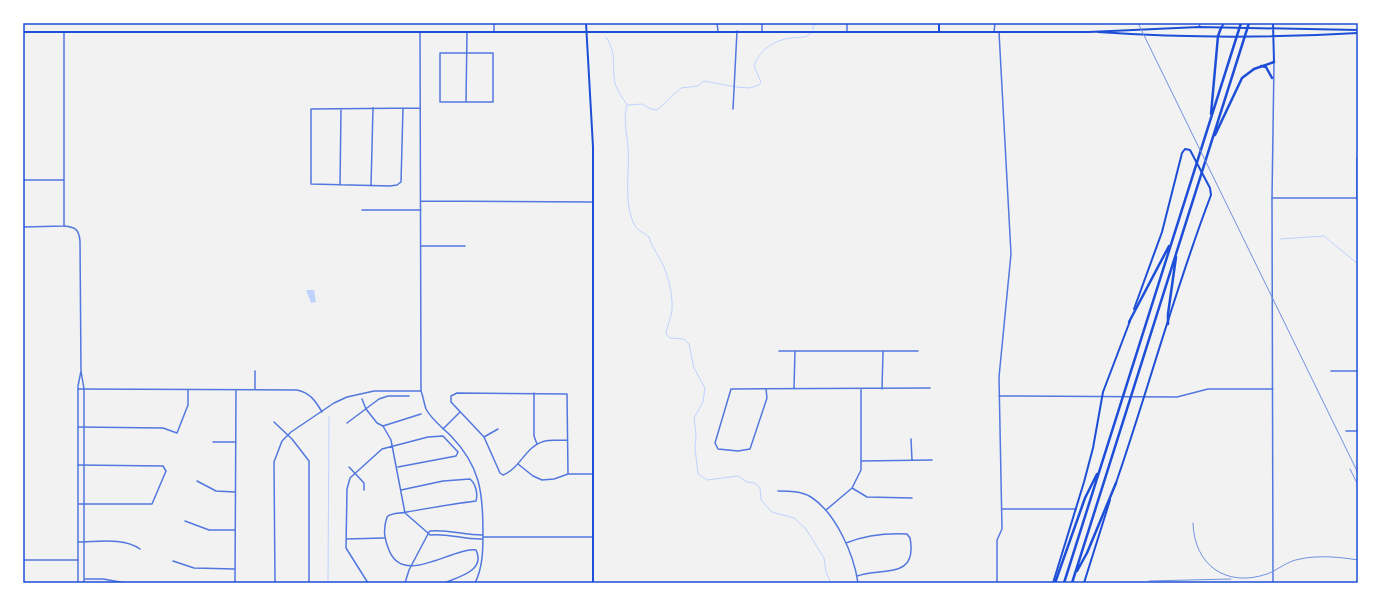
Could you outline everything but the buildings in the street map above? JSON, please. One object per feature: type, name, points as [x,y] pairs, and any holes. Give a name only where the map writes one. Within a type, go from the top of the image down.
[{"type":"highway","points":[[1064,583],[1241,23]]},
{"type":"highway","points":[[1072,583],[1249,23]]},
{"type":"highway","points":[[1211,117],[1218,36],[1221,28]]},
{"type":"highway","points":[[1211,142],[1242,78],[1250,71],[1274,62]]},
{"type":"highway","points":[[1260,66],[1266,67],[1272,78]]},
{"type":"highway","points":[[1129,322],[1172,241]]},
{"type":"highway","points":[[1168,324],[1168,314],[1178,247]]},
{"type":"highway","points":[[1054,583],[1085,498],[1101,465]]},
{"type":"highway","points":[[1074,577],[1087,553],[1116,483]]},
{"type":"main road","points":[[586,23],[593,147],[593,583]]},
{"type":"main road","points":[[939,23],[939,32]]},
{"type":"main road","points":[[1221,28],[1224,23]]},
{"type":"main road","points":[[1235,23],[1262,23]]},
{"type":"main road","points":[[1274,23],[1274,62]]},
{"type":"main road","points":[[23,32],[1089,32],[1199,27],[1273,28],[1358,32]]},
{"type":"main road","points":[[1089,32],[1218,36],[1274,36],[1358,32]]},
{"type":"main road","points":[[1054,583],[1093,448],[1102,397],[1162,232],[1182,153],[1188,149],[1193,152],[1212,195],[1186,262],[1145,397],[1084,583]]},
{"type":"street","points":[[494,23],[494,31]]},
{"type":"street","points":[[717,23],[718,31]]},
{"type":"street","points":[[762,23],[762,31]]},
{"type":"street","points":[[847,23],[847,32]]},
{"type":"street","points":[[994,32],[995,23]]},
{"type":"street","points":[[1199,27],[1200,23]]},
{"type":"street","points":[[420,31],[421,391],[426,409],[466,454],[477,475],[483,505],[483,537],[481,562],[475,583]]},
{"type":"street","points":[[466,102],[468,54],[467,31]]},
{"type":"street","points":[[733,109],[737,31]]},
{"type":"street","points":[[64,32],[64,226]]},
{"type":"street","points":[[998,583],[998,540],[1002,532],[999,377],[1011,254],[999,32]]},
{"type":"street","points":[[440,54],[468,54],[493,54],[493,102],[440,102],[440,54]]},
{"type":"street","points":[[1273,583],[1272,78],[1274,62]]},
{"type":"street","points":[[403,108],[401,182],[397,185],[371,186],[311,184],[311,109],[372,108],[403,108],[420,108]]},
{"type":"street","points":[[371,186],[372,108]]},
{"type":"street","points":[[340,185],[341,109]]},
{"type":"street","points":[[1272,198],[1357,198],[1357,158]]},
{"type":"street","points":[[23,180],[64,180]]},
{"type":"street","points":[[421,201],[593,202]]},
{"type":"street","points":[[362,210],[421,210]]},
{"type":"street","points":[[23,227],[64,226],[75,228],[80,235],[81,371],[84,390],[84,583]]},
{"type":"street","points":[[421,246],[465,246]]},
{"type":"street","points":[[779,351],[918,351]]},
{"type":"street","points":[[794,388],[795,351]]},
{"type":"street","points":[[882,389],[883,352]]},
{"type":"street","points":[[78,583],[78,389],[81,371]]},
{"type":"street","points":[[255,371],[255,389]]},
{"type":"street","points":[[1331,371],[1358,371]]},
{"type":"street","points":[[766,389],[767,398],[750,449],[718,449],[715,443],[731,389],[930,388]]},
{"type":"street","points":[[78,389],[284,389],[304,392],[314,399],[322,412]]},
{"type":"street","points":[[826,510],[852,488],[859,476],[861,461],[861,389]]},
{"type":"street","points":[[999,396],[1185,396],[1208,389],[1273,389]]},
{"type":"street","points":[[78,427],[163,428],[177,433],[188,405],[188,390]]},
{"type":"street","points":[[235,583],[236,390]]},
{"type":"street","points":[[274,583],[274,462],[280,446],[287,436],[322,412],[347,397],[360,392],[421,391]]},
{"type":"street","points":[[567,440],[545,441],[537,444],[529,450],[518,464],[503,475],[500,473],[484,438],[451,402],[450,396],[457,393],[567,394],[568,474]]},
{"type":"street","points":[[534,393],[534,436],[537,444]]},
{"type":"street","points":[[347,423],[383,397],[408,396]]},
{"type":"street","points":[[362,399],[366,409],[377,423],[383,426],[394,445],[405,513],[430,535],[444,534],[462,539],[483,537],[593,537]]},
{"type":"street","points":[[443,429],[460,412]]},
{"type":"street","points":[[383,426],[421,414]]},
{"type":"street","points":[[274,422],[304,452],[310,465],[309,583]]},
{"type":"street","points":[[484,438],[498,429]]},
{"type":"street","points":[[1346,430],[1358,430]]},
{"type":"street","points":[[368,583],[347,551],[347,489],[350,478],[379,450],[394,445],[441,435],[457,450],[456,456],[398,467]]},
{"type":"street","points":[[912,439],[912,460]]},
{"type":"street","points":[[213,442],[236,442]]},
{"type":"street","points":[[861,461],[932,460]]},
{"type":"street","points":[[518,464],[538,480],[554,479],[568,474],[593,474]]},
{"type":"street","points":[[78,465],[162,466],[165,468],[164,475],[152,504],[78,504]]},
{"type":"street","points":[[349,468],[364,483],[364,490]]},
{"type":"street","points":[[401,490],[443,481],[470,479],[475,484],[476,501],[447,504],[405,513],[390,514],[386,517],[384,538],[391,556],[395,561],[412,565],[435,562],[465,549],[476,550],[478,558],[474,569],[469,573],[444,583]]},
{"type":"street","points":[[197,481],[216,491],[235,492]]},
{"type":"street","points":[[852,488],[867,497],[912,498]]},
{"type":"street","points":[[778,491],[791,491],[812,497],[833,518],[846,543],[858,583]]},
{"type":"street","points":[[1002,509],[1076,510]]},
{"type":"street","points":[[185,521],[209,530],[235,530]]},
{"type":"street","points":[[405,583],[412,565],[430,531],[443,530],[483,537]]},
{"type":"street","points":[[846,543],[873,535],[907,534],[910,538],[911,555],[906,563],[898,570],[873,572],[857,576]]},
{"type":"street","points":[[346,539],[384,538]]},
{"type":"street","points":[[78,542],[132,543],[140,549]]},
{"type":"street","points":[[23,560],[78,560]]},
{"type":"street","points":[[173,561],[194,568],[235,569]]},
{"type":"street","points":[[84,579],[103,579],[126,583]]},
{"type":"water","points":[[306,290],[314,290],[316,302],[311,303]]},
{"type":"waterway","points":[[813,30],[813,26],[818,23]]},
{"type":"waterway","points":[[628,105],[642,104],[651,109],[657,110],[681,88],[698,86],[704,81],[736,87],[750,88],[759,85],[761,82],[754,66],[760,55],[768,47],[779,41],[790,38],[804,37],[811,33]]},
{"type":"waterway","points":[[606,37],[613,55],[615,83],[627,105],[625,121],[628,147],[628,196],[631,215],[636,227],[649,237],[668,277],[672,305],[666,334],[670,338],[684,339],[689,344],[694,368],[705,388],[703,402],[694,418],[698,474],[707,480],[738,476],[747,482],[755,483],[760,488],[761,500],[772,512],[794,518],[806,529],[824,558],[826,572],[831,583]]},
{"type":"waterway","points":[[1280,239],[1324,236],[1358,264]]},
{"type":"waterway","points":[[328,583],[329,416]]},
{"type":"railway","points":[[1138,23],[1358,473]]},
{"type":"railway","points":[[1350,469],[1358,485]]},
{"type":"railway","points":[[1193,523],[1199,551],[1206,561],[1215,570],[1238,578],[1252,578],[1267,574],[1295,560],[1307,558],[1329,557],[1358,560]]},
{"type":"railway","points":[[1149,581],[1231,579]]}]
